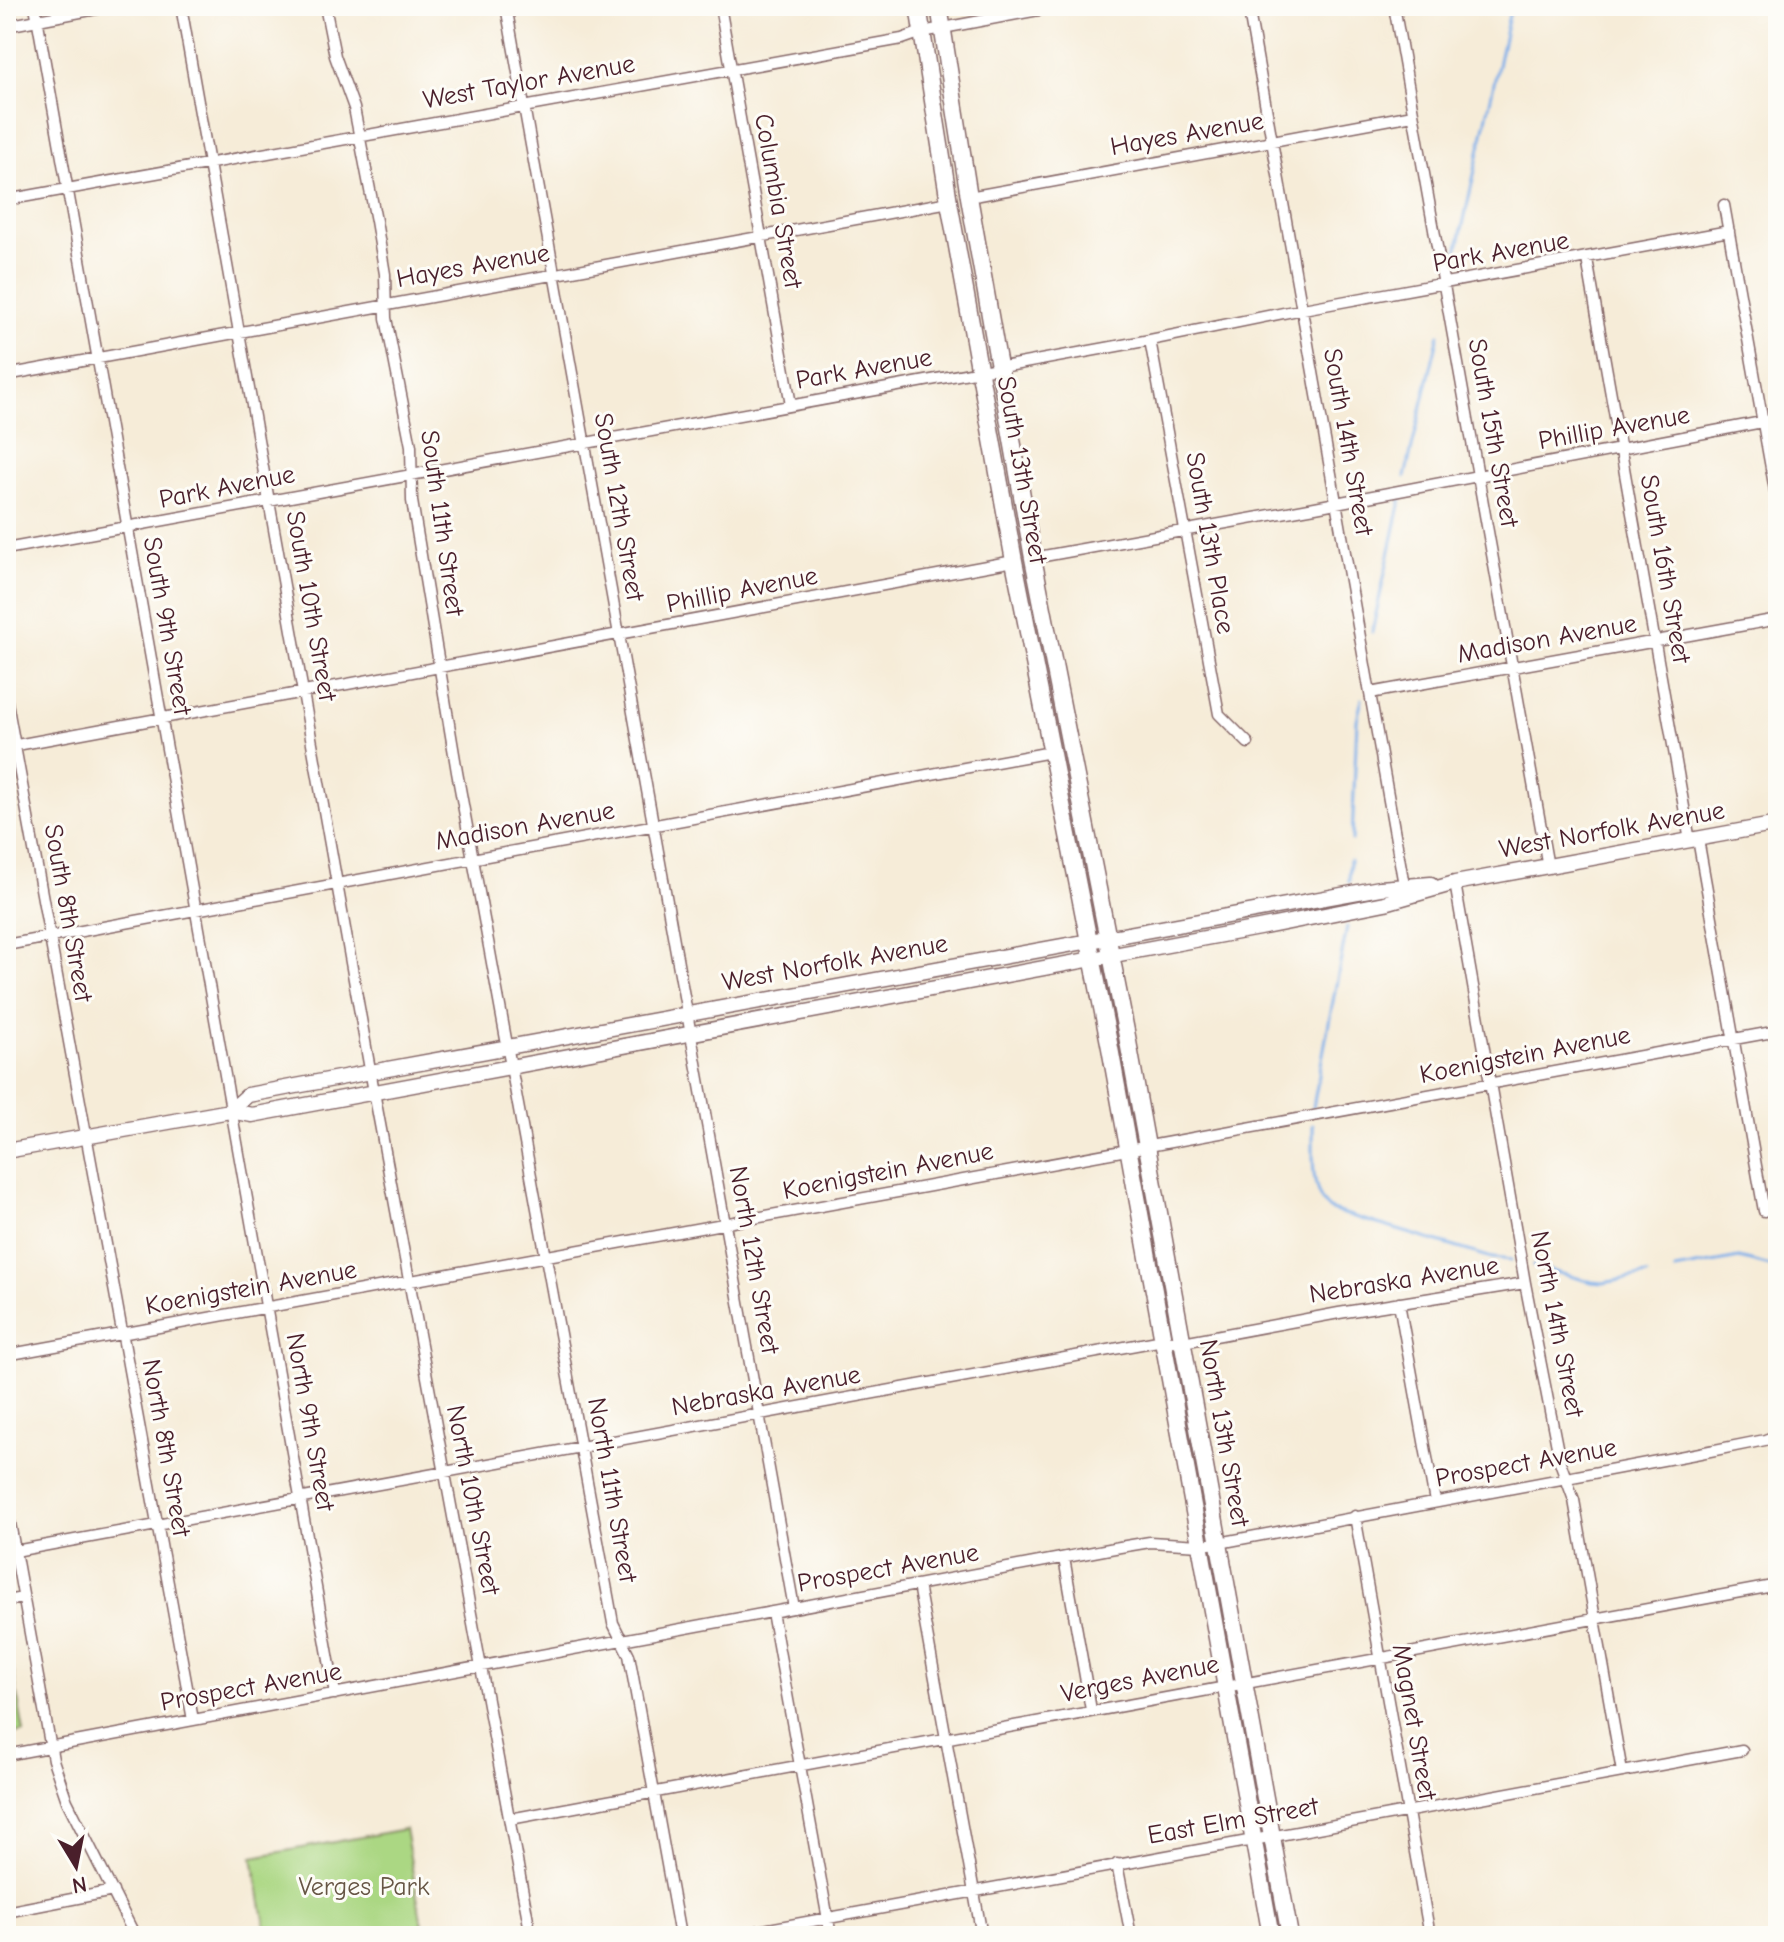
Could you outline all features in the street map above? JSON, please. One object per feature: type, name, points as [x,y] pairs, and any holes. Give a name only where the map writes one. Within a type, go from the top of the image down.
[{"type":"highway","name":"South 13th Street","points":[[918,6],[949,202],[1014,561],[1092,949]]},
{"type":"highway","name":"South 13th Street","points":[[939,6],[969,197],[1033,558],[1110,946]]},
{"type":"highway","name":"North 13th Street","points":[[1110,946],[1290,1936]]},
{"type":"highway","name":"North 13th Street","points":[[1092,949],[1271,1936]]},
{"type":"main road","name":"West Norfolk Avenue","points":[[230,1111],[248,1095],[371,1072],[687,1015],[1385,903],[1455,883],[1778,824]]},
{"type":"main road","name":"West Norfolk Avenue","points":[[1110,946],[1404,885],[1455,883]]},
{"type":"main road","name":"West Norfolk Avenue","points":[[6,1151],[230,1111],[252,1115],[691,1033],[1092,949]]},
{"type":"street","name":"South 9th Street","points":[[35,6],[230,1111]]},
{"type":"street","points":[[6,26],[112,6]]},
{"type":"street","name":"South 10th Street","points":[[181,6],[371,1072]]},
{"type":"street","name":"South 11th Street","points":[[325,6],[335,56],[354,108],[385,274],[385,305],[411,446],[412,501],[507,1048]]},
{"type":"street","name":"South 12th Street","points":[[506,6],[687,1015]]},
{"type":"street","name":"Columbia Street","points":[[720,6],[791,405]]},
{"type":"street","name":"West Taylor Avenue","points":[[6,200],[902,39],[922,32],[1060,6]]},
{"type":"street","name":"South 14th Street","points":[[1248,6],[1404,885]]},
{"type":"street","name":"South 15th Street","points":[[1394,6],[1548,867]]},
{"type":"street","name":"Hayes Avenue","points":[[969,197],[1413,115]]},
{"type":"street","name":"Hayes Avenue","points":[[6,375],[949,202]]},
{"type":"street","points":[[1724,205],[1778,507]]},
{"type":"street","name":"Park Avenue","points":[[6,549],[1729,231]]},
{"type":"street","name":"South 16th Street","points":[[1587,259],[1764,1211]]},
{"type":"street","name":"South 13th Place","points":[[1150,340],[1219,714],[1248,743]]},
{"type":"street","name":"Phillip Avenue","points":[[1033,558],[1778,419]]},
{"type":"street","name":"Phillip Avenue","points":[[10,746],[1014,561]]},
{"type":"street","name":"Madison Avenue","points":[[1370,693],[1778,619]]},
{"type":"street","name":"South 8th Street","points":[[6,697],[10,746],[51,938],[86,1137]]},
{"type":"street","name":"Madison Avenue","points":[[6,945],[1051,752]]},
{"type":"street","name":"North 14th Street","points":[[1455,883],[1525,1283],[1560,1462],[1574,1500],[1622,1772]]},
{"type":"street","name":"North 12th Street","points":[[687,1015],[794,1608]]},
{"type":"street","name":"Koenigstein Avenue","points":[[6,1355],[1778,1031]]},
{"type":"street","name":"North 11th Street","points":[[507,1048],[613,1623],[629,1655],[680,1936]]},
{"type":"street","name":"North 10th Street","points":[[371,1072],[531,1936]]},
{"type":"street","name":"North 9th Street","points":[[230,1111],[335,1694]]},
{"type":"street","name":"North 8th Street","points":[[86,1137],[193,1720]]},
{"type":"street","name":"Nebraska Avenue","points":[[15,1551],[1163,1340],[1183,1342],[1525,1283]]},
{"type":"street","points":[[1399,1303],[1435,1502]]},
{"type":"street","name":"Prospect Avenue","points":[[6,1755],[1150,1542],[1219,1543],[1765,1440],[1778,1435]]},
{"type":"street","points":[[6,1501],[50,1746],[67,1801],[135,1936]]},
{"type":"street","name":"Magnet Street","points":[[1355,1516],[1430,1936]]},
{"type":"street","points":[[1064,1558],[1091,1710]]},
{"type":"street","points":[[918,1585],[982,1936]]},
{"type":"street","name":"Verges Avenue","points":[[510,1819],[1778,1585]]},
{"type":"street","points":[[6,1601],[23,1598]]},
{"type":"street","points":[[772,1612],[831,1936]]},
{"type":"street","name":"East Elm Street","points":[[731,1936],[1742,1750]]},
{"type":"street","points":[[1117,1864],[1131,1936]]},
{"type":"street","points":[[6,1912],[113,1891]]},
{"type":"green space","points":[[6,1633],[24,1732],[6,1736]]},
{"type":"green space","name":"Verges Park","points":[[405,1829],[424,1936],[267,1936],[253,1857]]},
{"type":"waterway","points":[[1455,261],[1511,6]]},
{"type":"waterway","points":[[1405,477],[1439,334]]},
{"type":"waterway","points":[[1372,632],[1402,496]]},
{"type":"waterway","points":[[1352,840],[1357,720],[1362,699]]},
{"type":"waterway","points":[[1349,882],[1350,860]]},
{"type":"waterway","points":[[1313,1107],[1347,927]]},
{"type":"waterway","points":[[1313,1125],[1315,1183],[1324,1203],[1331,1210],[1492,1258],[1511,1260]]},
{"type":"waterway","points":[[1675,1270],[1739,1258],[1778,1268]]},
{"type":"waterway","points":[[1533,1266],[1603,1283],[1647,1275]]}]
